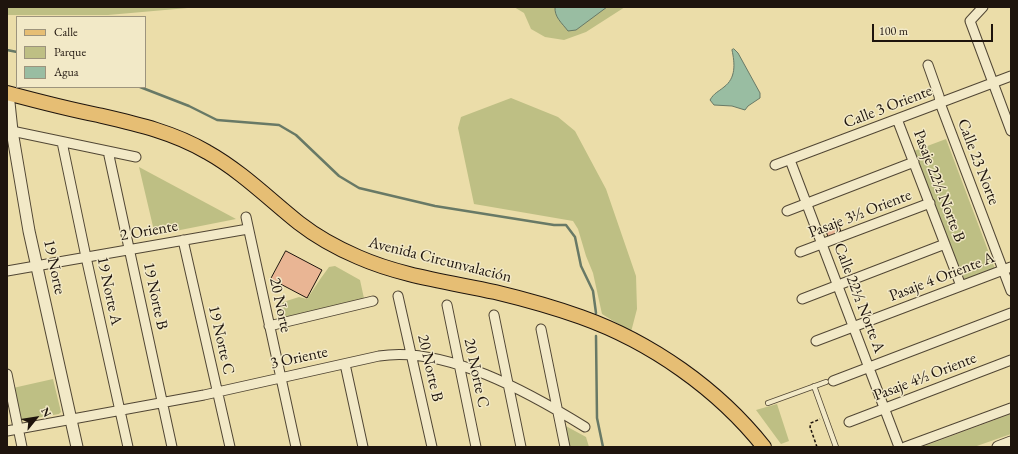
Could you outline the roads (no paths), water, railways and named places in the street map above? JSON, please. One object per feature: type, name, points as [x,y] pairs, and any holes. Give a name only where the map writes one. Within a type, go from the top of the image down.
[{"type":"main road","name":"Avenida Circunvalación","points":[[8,93],[47,104],[159,130],[188,142],[208,152],[230,167],[315,234],[345,251],[369,262],[549,306],[581,317],[616,332],[650,350],[695,381],[736,416],[764,447]]},
{"type":"street","points":[[983,7],[970,21],[1009,121],[1011,131]]},
{"type":"street","name":"Calle 23 Norte","points":[[928,65],[940,103],[1007,268],[1011,291]]},
{"type":"street","name":"Calle 3 Oriente","points":[[775,165],[1011,76]]},
{"type":"street","name":"19 Norte","points":[[8,93],[10,131],[29,231],[77,447]]},
{"type":"street","name":"Pasaje 22½ Norte B","points":[[898,119],[961,286]]},
{"type":"street","points":[[10,131],[136,157]]},
{"type":"street","name":"19 Norte A","points":[[62,142],[128,447]]},
{"type":"street","name":"19 Norte B","points":[[108,151],[172,447]]},
{"type":"street","name":"Calle 22½ Norte A","points":[[790,160],[899,447]]},
{"type":"street","points":[[787,211],[914,162]]},
{"type":"street","name":"Pasaje 3½ Oriente","points":[[800,252],[930,203]]},
{"type":"street","name":"20 Norte","points":[[246,217],[296,447]]},
{"type":"street","name":"2 Oriente","points":[[7,271],[248,229]]},
{"type":"street","name":"19 Norte C","points":[[183,240],[230,447]]},
{"type":"street","points":[[802,299],[945,244]]},
{"type":"street","name":"Pasaje 4 Oriente A","points":[[816,341],[1007,268]]},
{"type":"street","name":"20 Norte B","points":[[398,296],[432,447]]},
{"type":"street","points":[[269,326],[373,301]]},
{"type":"street","name":"20 Norte C","points":[[446,305],[476,447]]},
{"type":"street","points":[[829,382],[1011,313]]},
{"type":"street","points":[[494,315],[521,447]]},
{"type":"street","points":[[541,329],[565,447]]},
{"type":"street","name":"3 Oriente","points":[[7,431],[163,403],[389,355],[412,355],[458,365],[507,384],[557,410],[585,427]]},
{"type":"street","name":"Pasaje 4½ Oriente","points":[[849,422],[1011,360]]},
{"type":"street","points":[[345,364],[363,447]]},
{"type":"street","points":[[7,374],[17,429],[22,447]]},
{"type":"street","points":[[905,447],[1011,408]]},
{"type":"street","points":[[998,447],[1011,442]]},
{"type":"lane","points":[[768,403],[829,382]]},
{"type":"lane","points":[[814,386],[836,447]]},
{"type":"water","points":[[555,7],[607,7],[576,30],[568,31],[557,17]]},
{"type":"water","points":[[734,49],[738,53],[760,93],[760,98],[748,106],[745,110],[732,106],[714,105],[710,100],[728,83],[733,75],[734,60],[732,50]]},
{"type":"waterway","points":[[7,50],[16,52]]},
{"type":"waterway","points":[[143,88],[189,106],[217,120],[279,125],[296,135],[339,176],[359,188],[435,206],[554,225],[566,225],[575,237],[581,266],[593,291],[596,313]]},
{"type":"waterway","points":[[596,336],[597,418],[603,447]]}]
